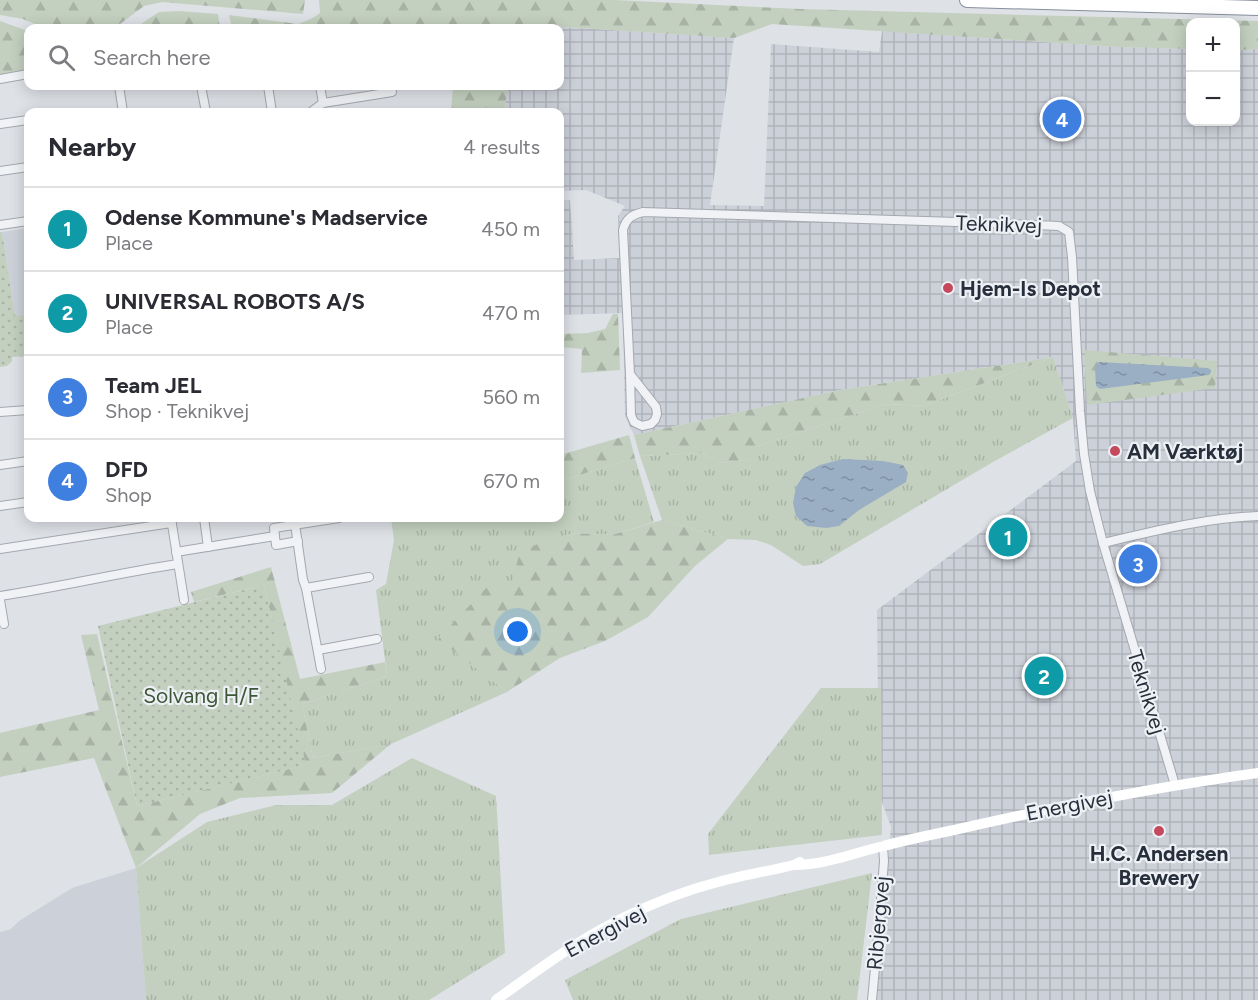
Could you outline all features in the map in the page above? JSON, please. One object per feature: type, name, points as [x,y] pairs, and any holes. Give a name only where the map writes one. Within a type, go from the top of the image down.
[{"type":"highway","points":[[967,0],[1258,8]]},
{"type":"street","points":[[0,78],[24,75]]},
{"type":"street","points":[[120,90],[122,108]]},
{"type":"street","points":[[202,90],[205,108]]},
{"type":"street","points":[[269,90],[271,108]]},
{"type":"street","points":[[321,90],[323,103]]},
{"type":"street","points":[[316,108],[323,103],[392,92]]},
{"type":"street","points":[[0,124],[24,121]]},
{"type":"street","points":[[0,171],[24,167]]},
{"type":"street","name":"Teknikvej","points":[[630,374],[656,407],[655,420],[651,424],[642,426],[634,422],[631,415],[623,230],[630,216],[636,213],[827,217],[1059,226],[1068,232],[1072,257],[1080,411],[1090,491],[1103,543],[1175,785]]},
{"type":"street","points":[[0,225],[24,221]]},
{"type":"street","points":[[0,412],[24,410]]},
{"type":"street","points":[[0,465],[24,462]]},
{"type":"street","points":[[0,506],[24,503]]},
{"type":"street","points":[[1103,543],[1168,527],[1258,516]]},
{"type":"street","points":[[0,549],[159,522]]},
{"type":"street","points":[[171,522],[184,600]]},
{"type":"street","points":[[205,522],[208,547]]},
{"type":"street","points":[[298,541],[276,545],[274,528],[310,522]]},
{"type":"street","points":[[295,524],[303,580],[321,669]]},
{"type":"street","points":[[176,552],[275,536]]},
{"type":"street","points":[[4,624],[0,598],[134,570],[178,564]]},
{"type":"street","points":[[306,588],[369,578]]},
{"type":"street","points":[[318,650],[376,639]]},
{"type":"street","name":"Energivej","points":[[496,1000],[556,957],[627,916],[718,882],[794,865],[829,854],[883,846],[1108,796],[1258,773]]},
{"type":"street","name":"Ribjergvej","points":[[872,1000],[884,861],[883,846]]},
{"type":"shaded area","points":[[564,27],[734,38],[710,205],[764,206],[771,44],[879,52],[882,31],[1119,47],[1186,49],[1186,126],[1240,126],[1240,50],[1258,49],[1258,1000],[875,1000],[891,827],[879,794],[877,610],[1076,461],[1073,418],[1053,357],[840,390],[634,435],[625,416],[623,313],[564,315],[564,200],[570,200],[574,260],[620,258],[618,216],[625,206],[586,190],[564,191],[564,108],[505,108],[507,90],[564,90]]},
{"type":"shaded area","points":[[24,229],[24,315],[15,316],[2,232]]},
{"type":"shaded area","points":[[136,868],[146,1000],[0,1000],[0,932],[11,929],[19,921],[72,888]]},
{"type":"green space","points":[[0,0],[305,0],[303,14],[162,2],[144,6],[120,24],[35,24],[23,19],[0,15]]},
{"type":"green space","points":[[319,0],[614,0],[800,9],[1186,19],[1186,49],[1119,47],[772,24],[734,38],[564,27],[564,24],[298,24],[320,13]]},
{"type":"green space","points":[[159,12],[218,14],[219,24],[141,24]]},
{"type":"green space","points":[[229,15],[298,24],[231,24]]},
{"type":"green space","points":[[0,21],[24,30],[24,71],[0,75]]},
{"type":"green space","points":[[1240,21],[1258,21],[1258,49],[1240,50]]},
{"type":"green space","points":[[453,90],[507,90],[505,108],[451,108]]},
{"type":"green space","points":[[0,232],[2,232],[15,316],[24,315],[24,356],[12,357],[12,361],[7,366],[0,367]]},
{"type":"green space","points":[[613,314],[618,314],[620,370],[581,373],[582,349],[564,347],[564,334],[588,333],[605,329]]},
{"type":"green space","points":[[1084,350],[1217,361],[1215,388],[1087,405]]},
{"type":"green space","points":[[1053,357],[1073,418],[993,462],[820,564],[803,566],[771,545],[756,540],[728,539],[662,520],[640,456],[702,453],[720,463],[752,459],[759,445],[887,404],[924,406]]},
{"type":"green space","points":[[1053,357],[924,406],[887,404],[759,445],[753,459],[720,463],[702,453],[640,456],[634,435],[840,390]]},
{"type":"green space","points":[[629,435],[635,458],[564,480],[564,454]]},
{"type":"green space","points":[[635,458],[654,522],[612,535],[572,533],[512,584],[438,638],[507,692],[391,744],[313,758],[302,704],[387,676],[376,590],[386,584],[394,540],[392,522],[564,522],[564,480]]},
{"type":"green space","points":[[662,520],[728,539],[695,566],[648,617],[605,641],[560,658],[507,692],[438,639],[488,586],[512,584],[520,550],[572,533],[612,535]]},
{"type":"green space","points":[[271,567],[300,679],[385,662],[387,676],[302,704],[313,758],[391,744],[332,793],[240,798],[200,814],[136,868],[94,758],[0,777],[0,733],[99,710],[81,635],[97,634],[137,806],[305,765],[264,585],[194,602],[191,592]]},
{"type":"green space","name":"Solvang H/F","points":[[264,585],[306,765],[137,806],[98,626]]},
{"type":"green space","points":[[821,688],[881,688],[882,835],[709,855],[708,834]]},
{"type":"green space","points":[[412,758],[496,796],[505,953],[429,1000],[146,1000],[136,868],[207,822],[276,805],[332,805]]},
{"type":"green space","points":[[872,873],[857,1000],[573,1000],[565,980],[681,919]]},
{"type":"water","points":[[1100,362],[1208,368],[1211,372],[1209,375],[1100,389],[1096,386],[1095,367]]},
{"type":"water","points":[[843,459],[883,461],[903,465],[908,473],[906,482],[859,510],[839,526],[826,528],[807,526],[796,516],[793,503],[796,487],[805,473],[820,465]]},
{"type":"place","name":"DFD","points":[[1062,119]]},
{"type":"place","name":"Hjem-Is Depot","points":[[948,288]]},
{"type":"place","name":"AM Værktøj","points":[[1115,451]]},
{"type":"place","name":"Odense Kommune's Madservice","points":[[1008,537]]},
{"type":"place","name":"Team JEL","points":[[1138,564]]},
{"type":"place","name":"UNIVERSAL ROBOTS A/S","points":[[1044,676]]},
{"type":"place","name":"H.C. Andersen Brewery","points":[[1159,831]]}]
